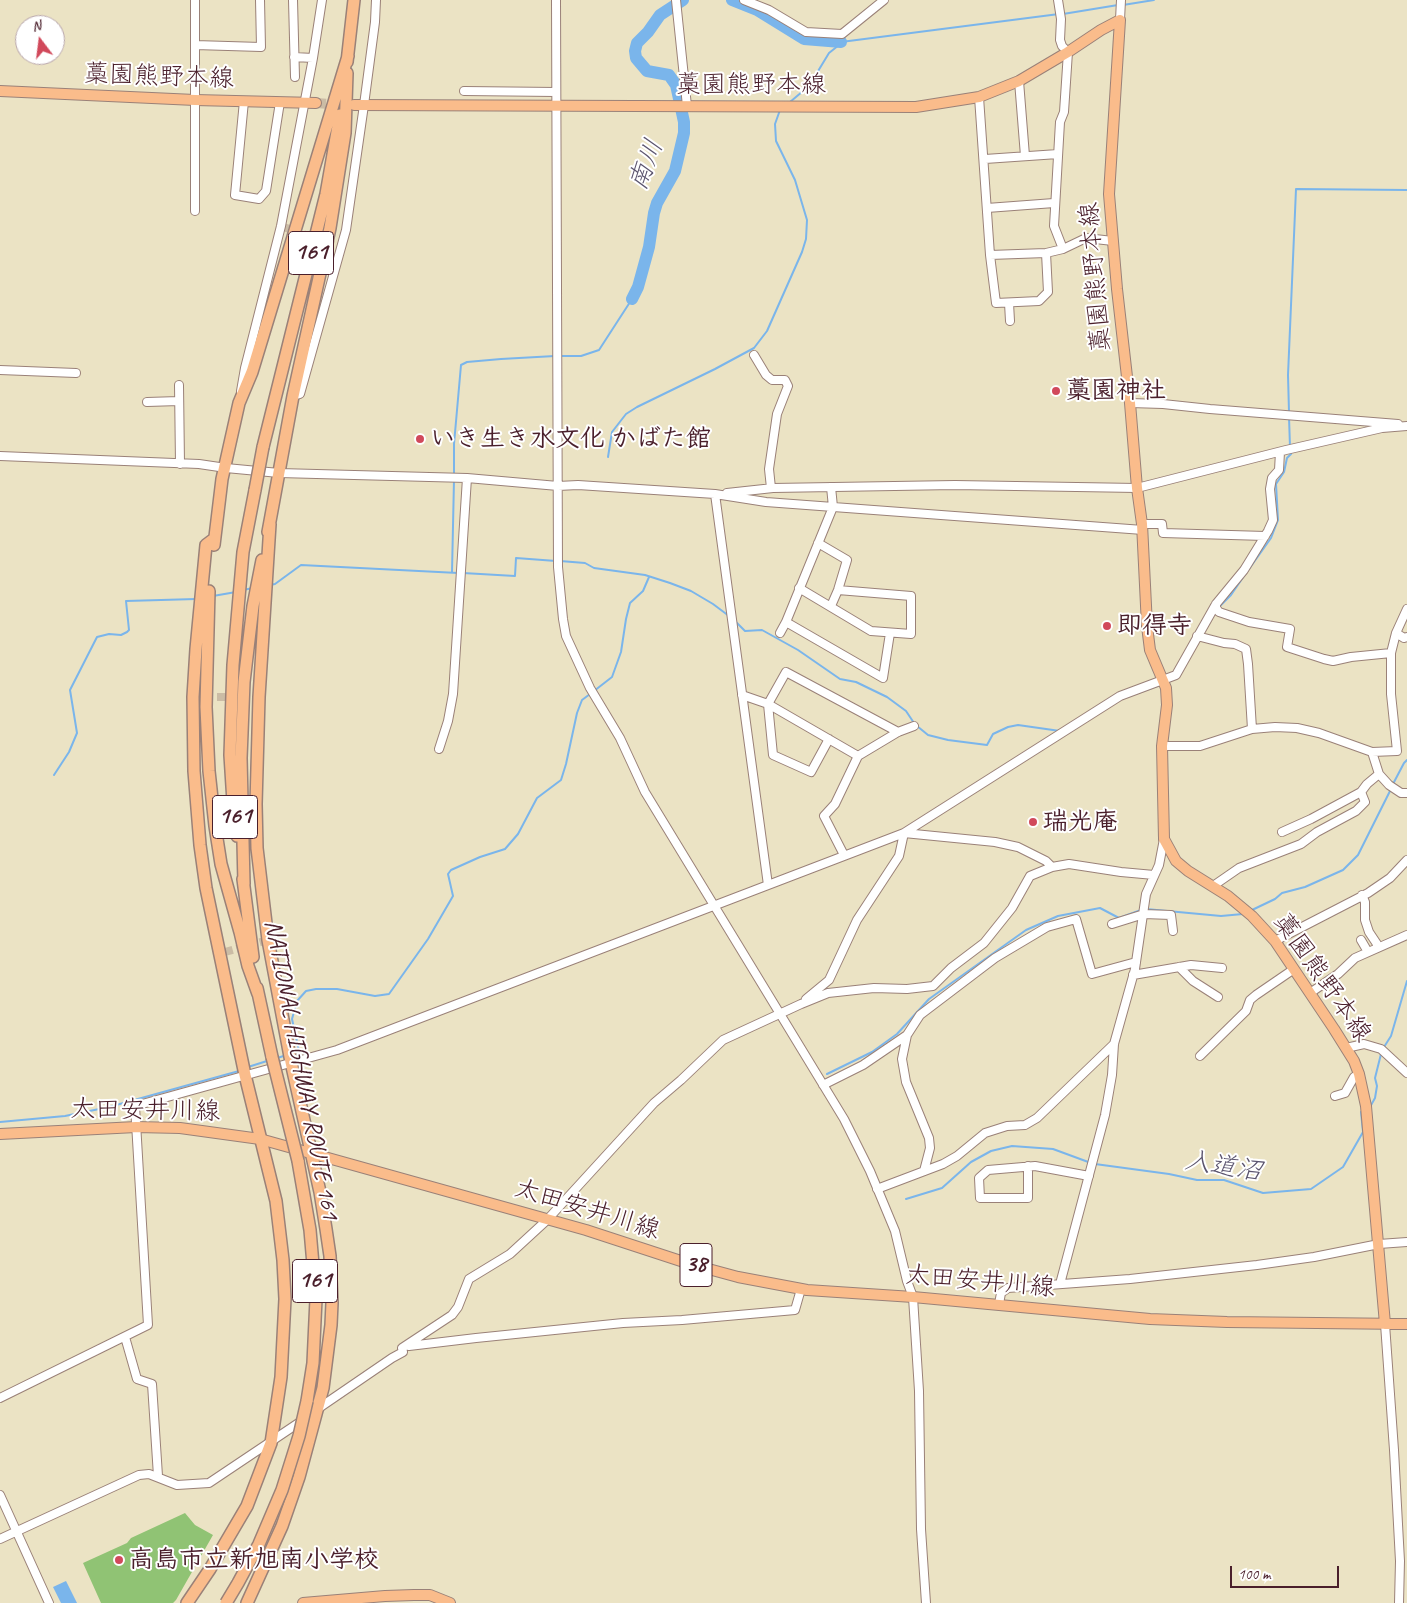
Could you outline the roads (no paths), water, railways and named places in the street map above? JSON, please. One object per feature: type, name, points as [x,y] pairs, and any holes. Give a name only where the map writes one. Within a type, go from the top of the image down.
[{"type":"highway","name":"NATIONAL HIGHWAY ROUTE 161","points":[[226,1603],[259,1544],[282,1490],[299,1436],[313,1363],[316,1299],[310,1230],[298,1161],[258,994],[232,802],[230,754],[233,665],[243,552],[263,447],[326,194],[348,56],[354,0]]},
{"type":"highway","points":[[244,884],[242,758],[244,682],[293,396],[330,228],[345,133],[348,56]]},
{"type":"highway","points":[[258,994],[248,966],[221,864],[215,826],[206,707],[206,545],[214,539],[222,479],[226,468],[239,403],[252,372],[348,56]]},
{"type":"highway","points":[[247,1603],[282,1526],[319,1409],[331,1325],[332,1281],[326,1229],[285,1034],[268,940],[257,848],[255,697],[261,587]]},
{"type":"highway","points":[[187,1603],[210,1569],[247,1506],[271,1443],[281,1377],[285,1299],[283,1260],[276,1201],[245,1075],[222,952],[206,888],[200,845],[194,771],[205,598]]},
{"type":"main road","name":"藁園熊野本線","points":[[359,105],[916,107],[979,97],[1019,81],[1068,52],[1120,15]]},
{"type":"main road","name":"藁園熊野本線","points":[[1120,15],[1109,173],[1113,241],[1142,527],[1147,626],[1150,650],[1164,682],[1167,704],[1162,746],[1164,839],[1176,861],[1248,912],[1275,942],[1346,1048],[1359,1074],[1366,1110],[1386,1324]]},
{"type":"main road","name":"藁園熊野本線","points":[[0,91],[195,100],[316,103]]},
{"type":"main road","name":"太田安井川線","points":[[0,1134],[136,1127],[180,1128],[260,1139],[586,1230],[690,1264],[738,1277],[807,1290],[999,1304],[1150,1319],[1227,1322],[1407,1324]]},
{"type":"main road","points":[[303,1603],[385,1596],[430,1595],[450,1603]]},
{"type":"street","points":[[195,0],[195,211]]},
{"type":"street","points":[[195,45],[261,47],[260,0]]},
{"type":"street","points":[[293,0],[295,77]]},
{"type":"street","points":[[239,403],[243,376],[280,226],[313,58],[322,0]]},
{"type":"street","points":[[293,396],[300,394],[346,230],[359,105],[375,22],[376,0]]},
{"type":"street","points":[[556,0],[558,566],[562,619],[573,653],[590,688],[620,738],[645,792],[848,1126],[870,1171],[895,1231],[907,1281],[913,1297],[919,1391],[921,1530],[926,1603]]},
{"type":"street","points":[[676,0],[682,106]]},
{"type":"street","points":[[744,0],[769,10],[806,32],[842,34],[884,0]]},
{"type":"street","points":[[1120,15],[1121,0]]},
{"type":"street","points":[[1058,3],[1061,19],[1060,40],[1062,46],[1068,52],[1064,112],[1060,122],[1054,226],[1064,249]]},
{"type":"street","points":[[294,57],[313,58]]},
{"type":"street","points":[[1019,81],[1025,156]]},
{"type":"street","points":[[464,91],[556,92]]},
{"type":"street","points":[[979,97],[985,160],[990,256],[996,303],[1009,304],[1040,301],[1048,292],[1046,253]]},
{"type":"street","points":[[244,101],[235,195],[260,199],[266,191],[280,102]]},
{"type":"street","points":[[985,160],[1058,154]]},
{"type":"street","points":[[987,208],[1054,203]]},
{"type":"street","points":[[990,256],[1046,253],[1064,249],[1086,238],[1113,241]]},
{"type":"street","points":[[1009,304],[1010,320]]},
{"type":"street","points":[[754,355],[766,375],[772,380],[785,380],[788,386],[777,414],[770,469],[772,488]]},
{"type":"street","points":[[0,370],[76,373]]},
{"type":"street","points":[[179,385],[180,464]]},
{"type":"street","points":[[147,402],[179,401]]},
{"type":"street","points":[[1130,403],[1163,404],[1407,425]]},
{"type":"street","points":[[715,494],[772,488],[964,485],[1137,488],[1382,428],[1407,425]]},
{"type":"street","points":[[0,1398],[148,1325],[135,1106],[338,1050],[904,833],[1120,696],[1164,682],[1176,675],[1217,608],[1265,536],[1273,520],[1270,489],[1272,478],[1279,470],[1281,464],[1280,452]]},
{"type":"street","points":[[0,456],[200,464],[279,472],[463,478],[558,486],[578,485],[715,494],[766,502],[833,507],[1142,527],[1162,524],[1163,533],[1265,536]]},
{"type":"street","points":[[439,749],[454,694],[462,568],[463,478]]},
{"type":"street","points":[[780,633],[833,507],[831,487]]},
{"type":"street","points":[[715,494],[768,885]]},
{"type":"street","points":[[818,543],[847,560],[831,606]]},
{"type":"street","points":[[799,588],[871,631],[911,634],[911,596],[838,590]]},
{"type":"street","points":[[1217,608],[1250,622],[1290,629],[1287,647],[1324,659],[1332,661],[1391,653]]},
{"type":"street","points":[[1402,760],[1397,752],[1391,694],[1391,653],[1396,633],[1407,609]]},
{"type":"street","points":[[786,622],[883,678],[890,632]]},
{"type":"street","points":[[1396,633],[1404,638],[1407,637]]},
{"type":"street","points":[[1200,637],[1235,644],[1246,649],[1252,729]]},
{"type":"street","points":[[829,740],[811,772],[773,755],[768,704],[786,672],[898,732]]},
{"type":"street","points":[[742,695],[768,704],[858,756]]},
{"type":"street","points":[[844,855],[824,816],[835,804],[858,756],[898,732],[914,726]]},
{"type":"street","points":[[1162,746],[1200,746],[1252,729],[1275,727],[1319,732],[1372,752],[1397,752]]},
{"type":"street","points":[[1372,752],[1379,774],[1392,787],[1401,793],[1407,793]]},
{"type":"street","points":[[1282,832],[1311,819],[1361,792],[1379,774]]},
{"type":"street","points":[[1213,886],[1239,868],[1301,844],[1318,832],[1356,811],[1365,802],[1361,792]]},
{"type":"street","points":[[1311,819],[1318,832]]},
{"type":"street","points":[[904,833],[996,842],[1018,847],[1046,861],[1052,867]]},
{"type":"street","points":[[800,1004],[829,980],[857,920],[899,856],[904,833]]},
{"type":"street","points":[[1060,1284],[1105,1116],[1112,1074],[1114,1044],[1136,962],[1146,894],[1161,858],[1164,839]]},
{"type":"street","points":[[1275,942],[1390,878],[1407,860]]},
{"type":"street","points":[[934,988],[951,968],[984,943],[1012,908],[1030,876],[1052,867],[1070,864],[1154,875]]},
{"type":"street","points":[[1362,895],[1365,902],[1365,920],[1369,932],[1379,947]]},
{"type":"street","points":[[1112,924],[1144,914],[1171,915],[1173,931]]},
{"type":"street","points":[[924,1171],[930,1148],[929,1138],[906,1082],[902,1058],[908,1035],[920,1015],[995,958],[1047,927],[1076,919],[1092,974],[1136,962]]},
{"type":"street","points":[[1310,993],[1338,974],[1355,958],[1407,935]]},
{"type":"street","points":[[1361,940],[1368,952]]},
{"type":"street","points":[[1133,975],[1191,965],[1222,968]]},
{"type":"street","points":[[1179,967],[1193,981],[1218,997]]},
{"type":"street","points":[[1200,1056],[1246,1011],[1250,1000],[1294,969]]},
{"type":"street","points":[[0,1539],[139,1474],[158,1476],[177,1485],[209,1483],[271,1443],[403,1352],[402,1348],[452,1315],[458,1307],[469,1279],[510,1254],[547,1220],[654,1103],[723,1040],[828,993],[891,988],[934,988],[944,996]]},
{"type":"street","points":[[823,1084],[863,1065],[908,1035]]},
{"type":"street","points":[[877,1189],[943,1164],[957,1156],[985,1134],[1007,1126],[1025,1125],[1037,1118],[1114,1044]]},
{"type":"street","points":[[1346,1048],[1364,1044],[1383,1050],[1407,1073]]},
{"type":"street","points":[[1335,1096],[1345,1093],[1354,1077],[1359,1074]]},
{"type":"street","points":[[1028,1166],[1028,1198],[980,1198],[979,1178],[988,1170],[1028,1166],[1035,1166],[1088,1176]]},
{"type":"street","points":[[999,1304],[1001,1294],[1008,1288],[1257,1265],[1314,1257],[1378,1244],[1407,1242]]},
{"type":"street","points":[[402,1348],[413,1345],[623,1323],[795,1310],[801,1288]]},
{"type":"street","points":[[1386,1324],[1400,1561],[1399,1603]]},
{"type":"street","points":[[125,1337],[137,1379],[152,1384],[158,1476]]},
{"type":"street","points":[[0,1495],[49,1603]]},
{"type":"water","points":[[66,1581],[77,1603],[61,1603],[53,1587]]},
{"type":"waterway","name":"南川","points":[[632,299],[638,287],[649,247],[657,203],[675,171],[684,133],[684,122],[676,85],[669,75],[647,71],[636,58],[635,51],[637,43],[648,32],[660,15],[683,0]]},
{"type":"waterway","name":"南川","points":[[732,0],[757,10],[804,39],[841,42]]},
{"type":"waterway","name":"南川","points":[[1123,5],[1154,0]]},
{"type":"waterway","name":"南川","points":[[1063,14],[1118,5]]},
{"type":"waterway","name":"南川","points":[[790,102],[809,86],[829,53],[841,42],[1059,14]]},
{"type":"waterway","points":[[608,457],[612,432],[626,414],[754,348],[767,331],[806,239],[807,220],[795,180],[776,141],[775,124],[780,110]]},
{"type":"waterway","points":[[1289,412],[1288,375],[1296,189],[1407,190]]},
{"type":"waterway","points":[[560,356],[581,356],[599,350],[632,299]]},
{"type":"waterway","points":[[454,475],[454,444],[461,365],[467,362],[555,356]]},
{"type":"waterway","points":[[1289,417],[1290,447]]},
{"type":"waterway","points":[[1249,569],[1271,538],[1278,520],[1276,484],[1284,472],[1287,458],[1291,452]]},
{"type":"waterway","points":[[452,572],[454,480]]},
{"type":"waterway","points":[[463,573],[515,576],[516,558],[556,561]]},
{"type":"waterway","points":[[560,561],[585,563],[594,568],[645,575],[670,583],[691,591],[729,616]]},
{"type":"waterway","points":[[270,585],[275,584],[301,565],[458,573]]},
{"type":"waterway","points":[[1218,608],[1231,595],[1246,573]]},
{"type":"waterway","points":[[594,691],[612,677],[621,652],[630,603],[643,591],[649,577]]},
{"type":"waterway","points":[[243,590],[253,588]]},
{"type":"waterway","points":[[213,596],[236,592]]},
{"type":"waterway","points":[[54,775],[69,752],[77,733],[70,690],[97,637],[109,634],[121,635],[129,630],[126,601],[196,599]]},
{"type":"waterway","points":[[736,622],[745,631],[762,630],[798,650],[840,679],[856,682],[887,697],[906,711],[914,723]]},
{"type":"waterway","points":[[1127,697],[1160,685]]},
{"type":"waterway","points":[[293,1053],[299,1051],[292,1019],[297,1001],[306,991],[337,989],[375,996],[389,994],[428,939],[453,896],[448,874],[451,870],[480,857],[505,849],[518,834],[537,798],[561,780],[577,713],[582,700],[590,694]]},
{"type":"waterway","points":[[917,726],[928,735],[948,740],[987,745],[993,734],[1008,727],[1018,725],[1060,731]]},
{"type":"waterway","points":[[1393,784],[1407,760]]},
{"type":"waterway","points":[[1252,910],[1275,899],[1282,893],[1305,887],[1343,870],[1358,855],[1391,789]]},
{"type":"waterway","points":[[827,1074],[872,1052],[897,1034],[929,999],[1026,930],[1058,916],[1100,908],[1119,918],[1141,910]]},
{"type":"waterway","points":[[1146,909],[1221,916],[1243,914]]},
{"type":"waterway","name":"入道沼","points":[[1384,1047],[1391,1036],[1407,981]]},
{"type":"waterway","name":"入道沼","points":[[1370,1107],[1375,1098],[1377,1086],[1375,1078],[1381,1054]]},
{"type":"waterway","points":[[277,1058],[287,1055]]},
{"type":"waterway","points":[[248,1067],[267,1061]]},
{"type":"waterway","points":[[0,1122],[65,1116],[109,1107],[239,1071]]},
{"type":"waterway","name":"入道沼","points":[[1095,1164],[1169,1174],[1197,1180],[1224,1180],[1263,1193],[1311,1189],[1343,1167],[1363,1132],[1362,1111]]},
{"type":"waterway","name":"入道沼","points":[[906,1199],[942,1188],[971,1162],[991,1151],[1012,1146],[1053,1149],[1091,1163]]},
{"type":"tunnel","points":[[316,103],[340,105]]},
{"type":"tunnel","points":[[281,226],[341,248]]},
{"type":"tunnel","points":[[205,697],[252,697]]},
{"type":"tunnel","points":[[225,952],[268,940]]},
{"type":"place","name":"藁園神社","points":[[1056,391]]},
{"type":"place","name":"いき生き水文化 かばた館","points":[[420,439]]},
{"type":"place","name":"即得寺","points":[[1107,626]]},
{"type":"place","name":"瑞光庵","points":[[1033,822]]},
{"type":"place","name":"高島市立新旭南小学校","points":[[119,1560]]}]
